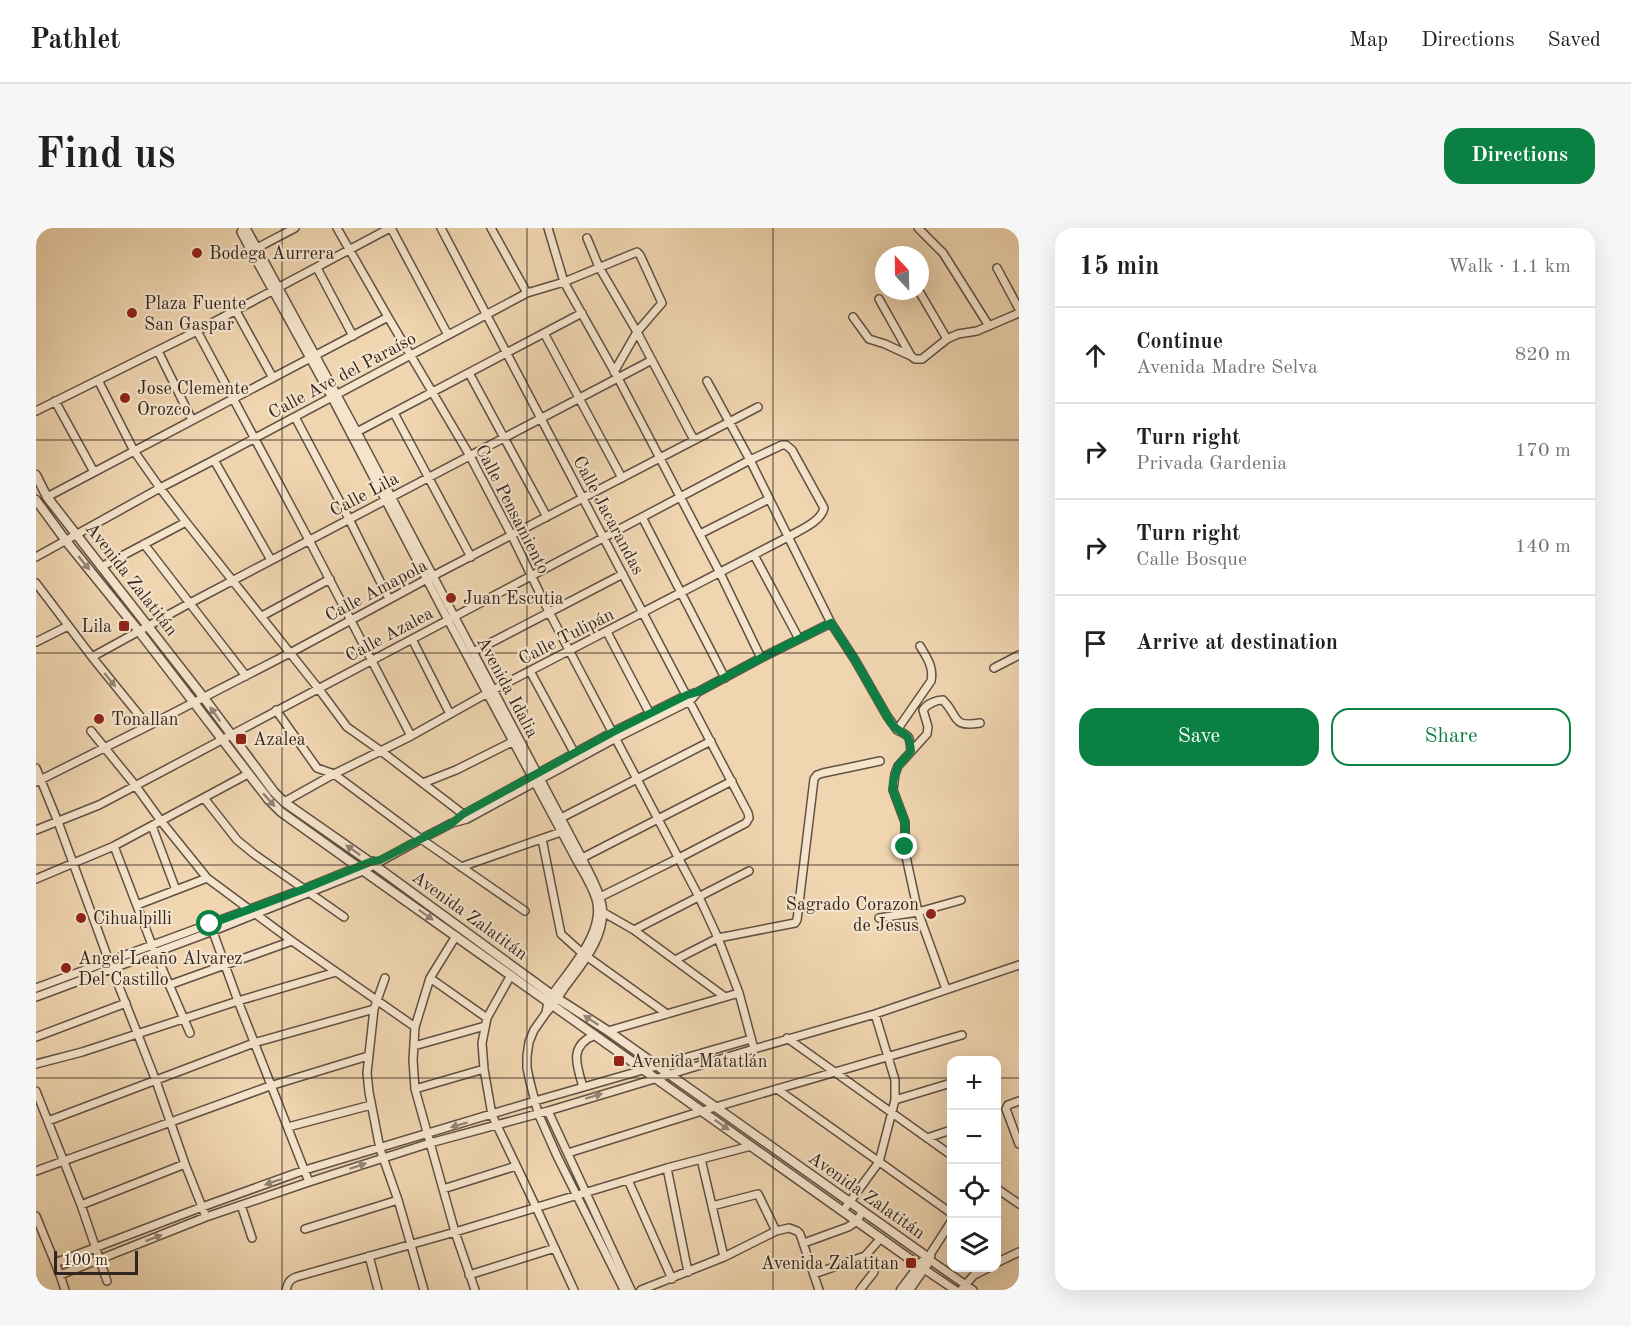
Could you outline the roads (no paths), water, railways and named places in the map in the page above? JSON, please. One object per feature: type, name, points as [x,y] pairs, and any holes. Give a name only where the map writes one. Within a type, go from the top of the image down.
[{"type":"street","name":"Calle Pensamiento","points":[[337,228],[470,456],[699,897],[740,993],[754,1049]]},
{"type":"street","points":[[36,411],[236,311],[391,228],[448,335]]},
{"type":"street","name":"Calle Jacarandas","points":[[441,228],[748,813],[749,818],[746,823],[679,858]]},
{"type":"street","points":[[491,228],[527,293]]},
{"type":"street","points":[[548,228],[564,282],[700,534],[761,658]]},
{"type":"street","points":[[918,228],[943,253],[989,326]]},
{"type":"street","name":"Avenida Idalia","points":[[293,229],[254,249],[558,820],[582,858],[598,898],[600,930],[596,940],[553,1000]]},
{"type":"street","points":[[587,238],[599,267],[637,332],[694,440]]},
{"type":"street","name":"Calle Ave del Paraíso","points":[[36,557],[160,488],[527,293],[564,282],[637,252],[662,303],[637,332]]},
{"type":"street","points":[[317,268],[353,336]]},
{"type":"street","points":[[853,317],[869,339],[913,358],[922,359],[947,339],[989,326],[1019,311],[997,268]]},
{"type":"street","points":[[880,300],[913,358]]},
{"type":"street","points":[[924,300],[947,339]]},
{"type":"street","points":[[236,311],[273,378]]},
{"type":"street","points":[[354,433],[582,313]]},
{"type":"street","points":[[47,497],[388,317]]},
{"type":"street","points":[[197,331],[411,736]]},
{"type":"street","points":[[616,375],[637,332]]},
{"type":"street","points":[[544,333],[622,478]]},
{"type":"street","points":[[158,351],[192,420]]},
{"type":"street","name":"Calle Lila","points":[[92,657],[147,625],[579,398],[616,375],[652,360]]},
{"type":"street","points":[[469,373],[547,517]]},
{"type":"street","points":[[98,380],[134,450],[160,488],[347,727],[465,817]]},
{"type":"street","points":[[706,381],[750,460],[831,623],[887,716],[897,730],[908,735],[911,751]]},
{"type":"street","points":[[55,401],[94,472]]},
{"type":"street","name":"Calle Amapola","points":[[39,781],[204,698],[758,407]]},
{"type":"street","points":[[394,412],[471,556]]},
{"type":"street","points":[[296,417],[389,599]]},
{"type":"street","name":"Calle Azalea","points":[[36,830],[99,805],[777,446],[786,445],[792,450],[824,508]]},
{"type":"street","points":[[214,460],[271,560]]},
{"type":"street","name":"Avenida Zalatitán","points":[[36,475],[47,497],[204,698],[248,774],[281,812],[511,975],[608,1031],[862,1212],[929,1256],[963,1287],[973,1290]]},
{"type":"street","points":[[700,534],[769,499]]},
{"type":"street","name":"Avenida Zalatitán","points":[[37,502],[194,703],[284,802],[375,862],[595,1035],[955,1290]]},
{"type":"street","name":"Calle Tulipán","points":[[284,802],[788,537],[816,520],[822,515],[824,508]]},
{"type":"street","points":[[642,517],[725,678]]},
{"type":"street","points":[[101,567],[186,522]]},
{"type":"street","points":[[144,544],[246,676]]},
{"type":"street","points":[[754,555],[799,639]]},
{"type":"street","points":[[473,652],[623,574]]},
{"type":"street","points":[[262,616],[330,579]]},
{"type":"street","points":[[36,584],[148,726]]},
{"type":"street","name":"Avenida Idalia","points":[[451,618],[473,652],[490,692]]},
{"type":"street","points":[[536,778],[575,754],[831,623]]},
{"type":"street","points":[[36,642],[68,626]]},
{"type":"street","points":[[607,632],[650,714]]},
{"type":"street","points":[[412,639],[450,714]]},
{"type":"street","points":[[897,730],[931,681],[932,667],[920,646]]},
{"type":"street","points":[[994,668],[1019,655]]},
{"type":"street","points":[[531,671],[575,754]]},
{"type":"street","points":[[36,988],[152,945],[256,914],[360,869],[465,817],[650,714],[688,698]]},
{"type":"street","points":[[946,989],[918,912],[905,852],[905,822],[893,790],[895,774],[898,766],[928,731],[923,710],[925,706],[943,700],[959,722],[969,725],[980,723]]},
{"type":"street","points":[[276,710],[317,768],[321,782]]},
{"type":"street","points":[[91,731],[207,878],[292,941],[415,1026]]},
{"type":"street","points":[[423,783],[456,770],[516,740]]},
{"type":"street","points":[[558,820],[711,741]]},
{"type":"street","points":[[675,960],[718,938],[795,923],[801,900],[814,779],[823,773],[880,761]]},
{"type":"street","points":[[36,768],[206,1217]]},
{"type":"street","points":[[317,768],[334,774],[421,839],[525,911]]},
{"type":"street","points":[[36,879],[114,846],[248,774]]},
{"type":"street","points":[[582,858],[732,780]]},
{"type":"street","points":[[204,798],[237,840],[344,917]]},
{"type":"street","name":"Avenida Idalia","points":[[558,820],[561,832],[598,898]]},
{"type":"street","points":[[152,826],[176,890]]},
{"type":"street","points":[[461,867],[561,832]]},
{"type":"street","points":[[542,839],[561,934],[584,955],[668,1014]]},
{"type":"street","points":[[114,846],[152,945],[190,1033]]},
{"type":"street","points":[[598,898],[679,858]]},
{"type":"street","points":[[634,930],[749,871]]},
{"type":"street","points":[[137,905],[207,878]]},
{"type":"street","points":[[36,997],[156,953],[249,909],[307,891]]},
{"type":"street","points":[[879,918],[918,912],[961,900]]},
{"type":"street","points":[[600,910],[634,930],[725,997]]},
{"type":"street","points":[[211,927],[270,1086],[309,1182]]},
{"type":"street","points":[[456,936],[430,978],[415,1026],[413,1060],[415,1089],[427,1134],[455,1232],[475,1290]]},
{"type":"street","points":[[169,985],[292,941]]},
{"type":"street","points":[[60,1275],[206,1217],[383,1158],[875,1014],[1019,965]]},
{"type":"street","points":[[36,1064],[138,1035],[238,1001],[336,972]]},
{"type":"street","points":[[511,975],[486,1022],[482,1043],[492,1115],[574,1290]]},
{"type":"street","points":[[385,978],[374,1009],[367,1073],[380,1149],[398,1200],[424,1290]]},
{"type":"street","points":[[430,978],[486,1022]]},
{"type":"street","points":[[608,1031],[740,993]]},
{"type":"street","points":[[553,1000],[534,1029],[526,1056],[535,1101],[538,1113],[577,1196],[624,1290]]},
{"type":"street","points":[[36,1037],[126,1003]]},
{"type":"street","points":[[48,1121],[254,1043],[374,1009]]},
{"type":"street","points":[[843,1211],[879,1162],[895,1100],[895,1080],[875,1014]]},
{"type":"street","points":[[414,1046],[486,1022]]},
{"type":"street","points":[[583,1088],[576,1063],[576,1054],[583,1042],[595,1035]]},
{"type":"street","points":[[568,1153],[715,1107],[962,1035]]},
{"type":"street","points":[[787,1038],[947,1152]]},
{"type":"street","points":[[55,1263],[305,1170],[752,1039]]},
{"type":"street","points":[[36,1171],[270,1086],[368,1056]]},
{"type":"street","points":[[415,1089],[484,1069]]},
{"type":"street","points":[[895,1100],[947,1084]]},
{"type":"street","points":[[777,1089],[947,1210]]},
{"type":"street","points":[[36,1092],[81,1205],[107,1281]]},
{"type":"street","points":[[1019,1101],[1006,1108],[1019,1144]]},
{"type":"street","points":[[288,1127],[371,1105]]},
{"type":"street","points":[[548,1111],[631,1290]]},
{"type":"street","points":[[927,1138],[947,1131]]},
{"type":"street","points":[[286,1290],[291,1279],[667,1168],[751,1146]]},
{"type":"street","points":[[701,1159],[724,1257]]},
{"type":"street","points":[[81,1205],[185,1164]]},
{"type":"street","points":[[443,1189],[516,1166]]},
{"type":"street","points":[[667,1168],[688,1272]]},
{"type":"street","points":[[628,1180],[672,1279]]},
{"type":"street","points":[[1001,1190],[1015,1197],[1019,1204]]},
{"type":"street","points":[[712,1206],[758,1194],[776,1231]]},
{"type":"street","points":[[305,1229],[398,1200]]},
{"type":"street","points":[[241,1205],[252,1238]]},
{"type":"street","points":[[804,1243],[848,1227],[857,1221],[862,1212]]},
{"type":"street","points":[[36,1216],[65,1290]]},
{"type":"street","points":[[641,1290],[657,1287],[785,1228],[794,1229],[800,1234],[819,1290]]},
{"type":"street","points":[[909,1290],[947,1228]]},
{"type":"street","points":[[814,1274],[865,1256],[881,1238]]},
{"type":"street","points":[[470,1275],[555,1248]]},
{"type":"street","points":[[1001,1261],[1019,1252]]},
{"type":"street","points":[[369,1256],[378,1290]]},
{"type":"street","points":[[901,1290],[922,1267]]},
{"type":"street","points":[[860,1290],[874,1272]]},
{"type":"street","points":[[963,1287],[980,1272]]},
{"type":"place","name":"Bodega Aurrera","points":[[197,253]]},
{"type":"place","name":"Plaza Fuente San Gaspar","points":[[132,313]]},
{"type":"place","name":"Jose Clemente Orozco","points":[[125,398]]},
{"type":"place","name":"Juan Escutia","points":[[451,598]]},
{"type":"place","name":"Lila","points":[[124,626]]},
{"type":"place","name":"Tonallan","points":[[99,719]]},
{"type":"place","name":"Azalea","points":[[241,739]]},
{"type":"place","name":"Sagrado Corazon de Jesus","points":[[931,914]]},
{"type":"place","name":"Cihualpilli","points":[[81,918]]},
{"type":"place","name":"Angel Leaño Alvarez Del Castillo","points":[[66,968]]},
{"type":"place","name":"Avenida Matatlán","points":[[619,1061]]},
{"type":"place","name":"Avenida Zalatitan","points":[[911,1263]]}]
